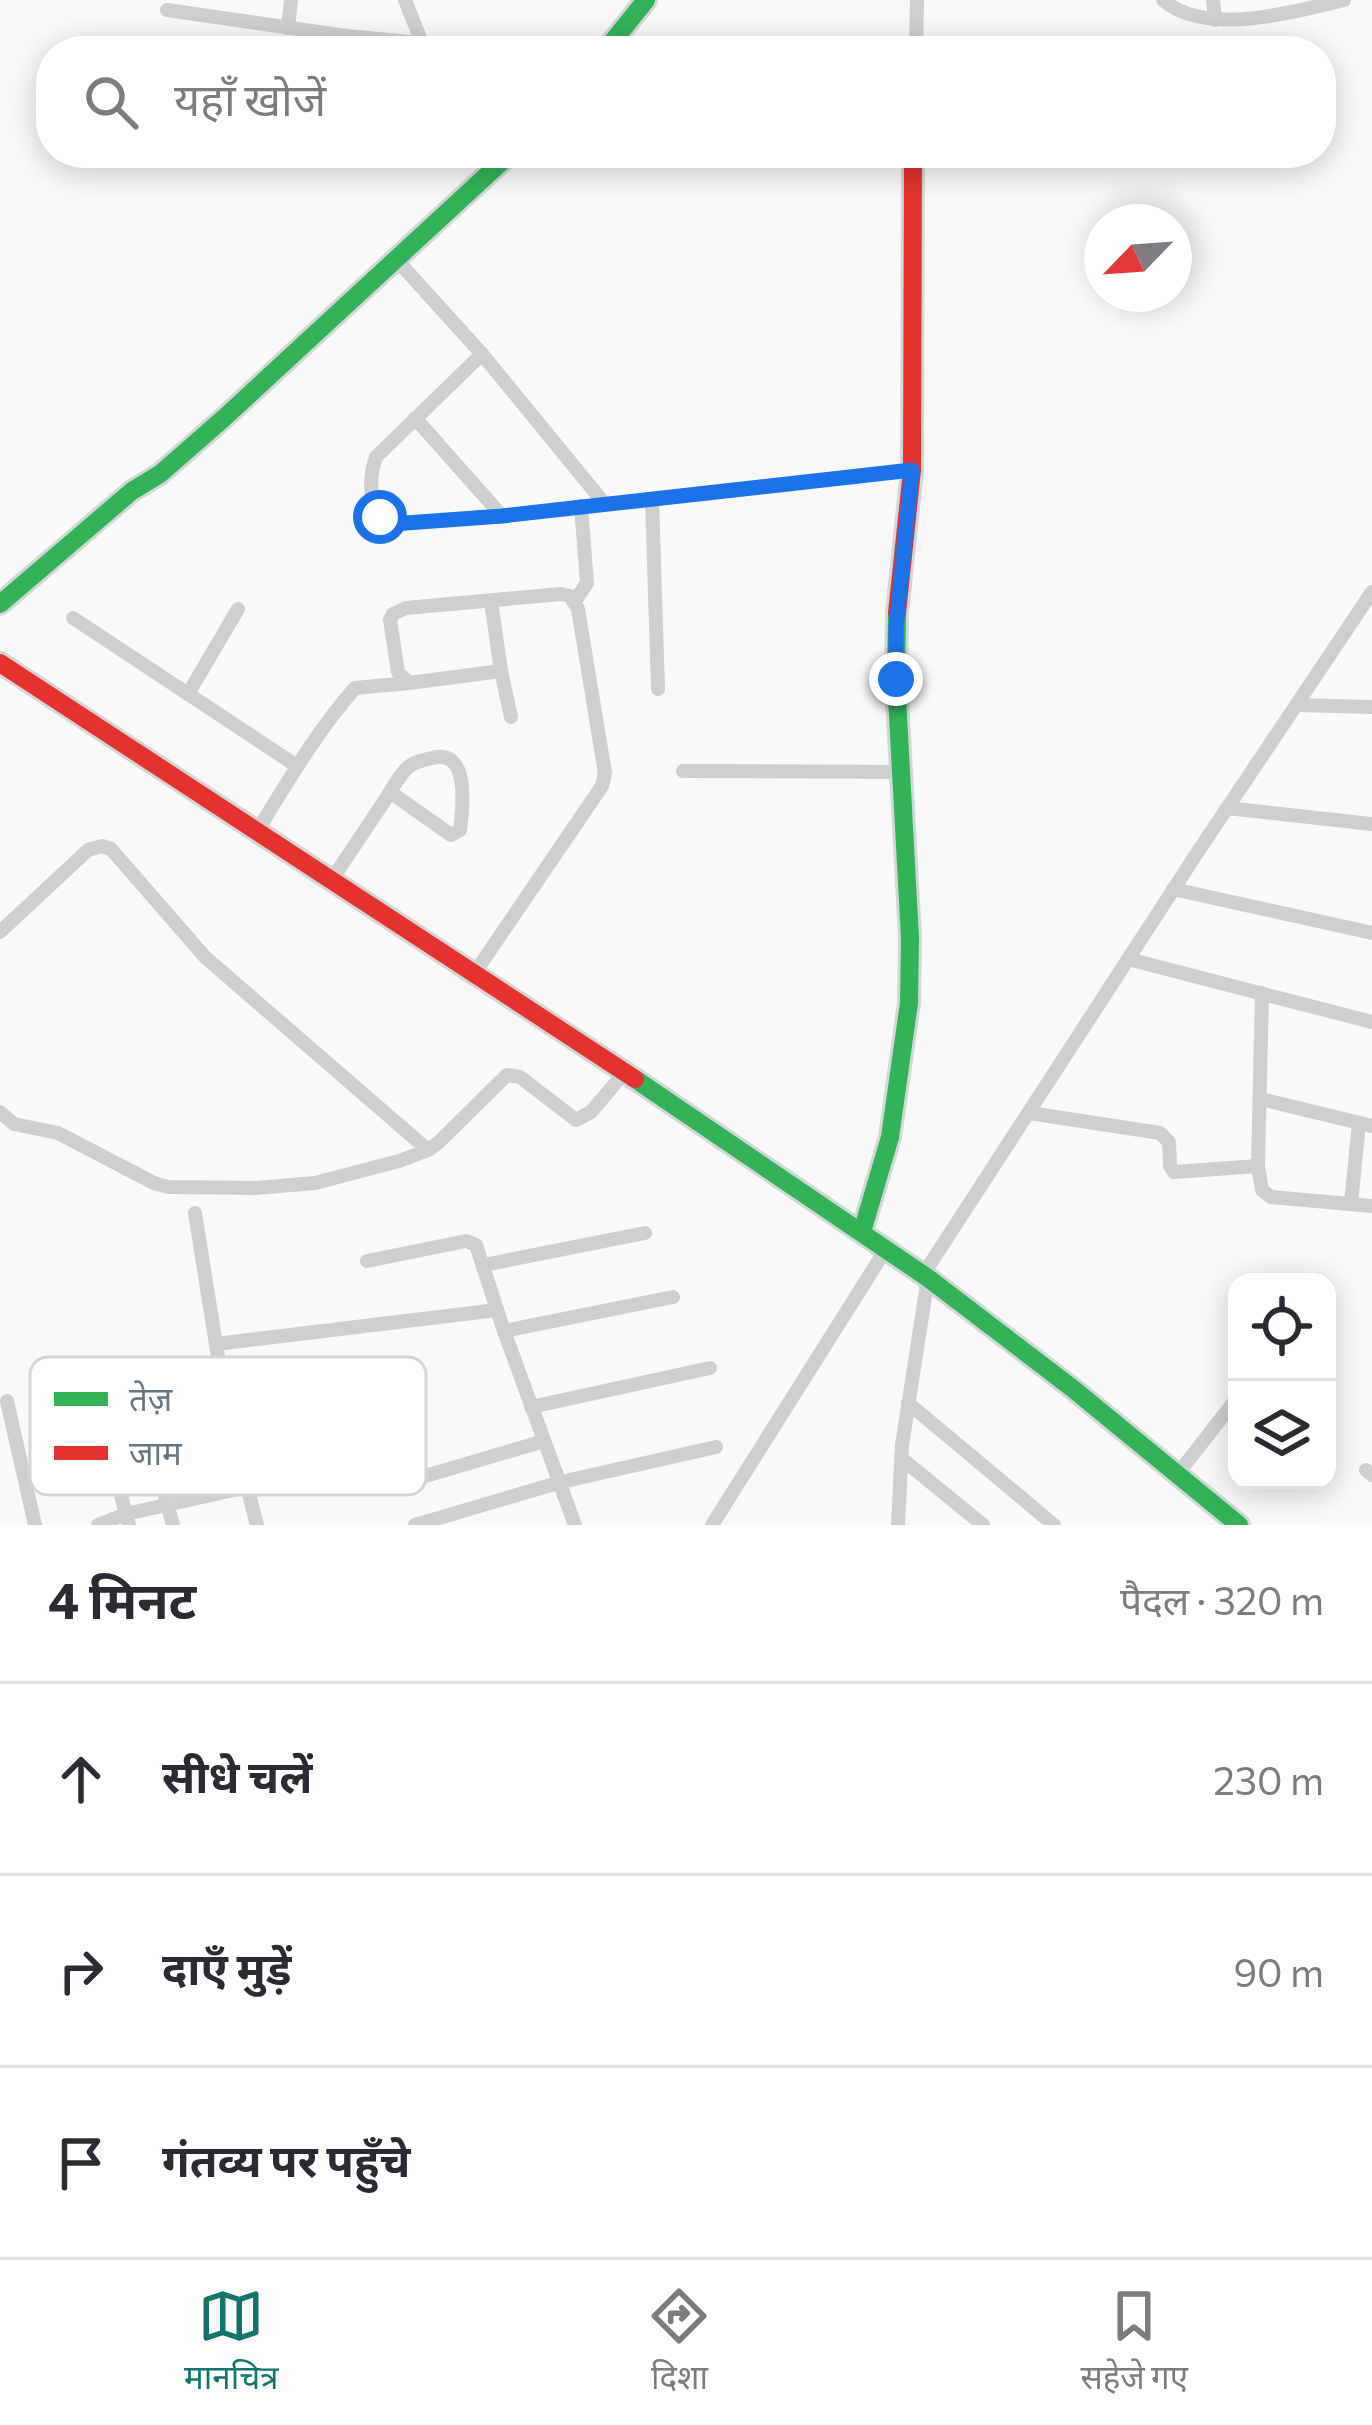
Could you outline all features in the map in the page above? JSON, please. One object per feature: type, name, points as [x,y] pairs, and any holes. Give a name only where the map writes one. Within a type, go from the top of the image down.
[{"type":"main road","points":[[617,36],[646,0]]},
{"type":"main road","points":[[0,604],[132,491],[160,474],[495,168]]},
{"type":"main road","points":[[862,1232],[890,1137],[909,1003],[896,628],[912,470],[912,168]]},
{"type":"main road","points":[[0,626],[141,502],[160,474]]},
{"type":"main road","points":[[0,663],[625,1072],[926,1276],[1239,1525]]},
{"type":"street","points":[[288,28],[291,0]]},
{"type":"street","points":[[405,0],[421,36]]},
{"type":"street","points":[[916,36],[917,0]]},
{"type":"street","points":[[1163,0],[1178,12],[1215,20],[1344,0]]},
{"type":"street","points":[[1213,0],[1215,20]]},
{"type":"street","points":[[167,10],[346,36]]},
{"type":"street","points":[[396,260],[482,354],[604,503]]},
{"type":"street","points":[[482,354],[376,457],[372,466],[374,504],[380,517],[392,524],[912,470]]},
{"type":"street","points":[[415,418],[502,516]]},
{"type":"street","points":[[652,499],[658,689]]},
{"type":"street","points":[[575,601],[587,583],[581,506]]},
{"type":"street","points":[[898,1525],[908,1402],[926,1276],[1173,889],[1372,592]]},
{"type":"street","points":[[409,683],[398,672],[389,626],[393,614],[406,608],[561,594],[575,601],[604,773],[602,786],[474,974]]},
{"type":"street","points":[[491,601],[511,717]]},
{"type":"street","points":[[188,694],[238,609]]},
{"type":"street","points":[[74,618],[297,766]]},
{"type":"street","points":[[258,830],[335,710],[355,688],[501,671]]},
{"type":"street","points":[[1296,705],[1372,707]]},
{"type":"street","points":[[332,879],[390,792],[407,768],[416,762],[439,755],[453,761],[461,775],[460,830],[452,835],[390,792]]},
{"type":"street","points":[[683,771],[901,772]]},
{"type":"street","points":[[1227,808],[1372,824]]},
{"type":"street","points":[[0,932],[88,850],[111,849],[222,973],[428,1150]]},
{"type":"street","points":[[1173,889],[1372,933]]},
{"type":"street","points":[[1128,959],[1372,1022]]},
{"type":"street","points":[[1262,993],[1258,1166],[1262,1190],[1271,1198],[1372,1206]]},
{"type":"street","points":[[0,1112],[14,1124],[58,1133],[154,1183],[256,1188],[315,1184],[428,1150],[507,1075],[520,1077],[576,1120],[591,1112],[625,1072]]},
{"type":"street","points":[[1261,1099],[1366,1124],[1352,1204]]},
{"type":"street","points":[[1029,1112],[1160,1133],[1169,1142],[1174,1172],[1258,1166]]},
{"type":"street","points":[[195,1213],[218,1357]]},
{"type":"street","points":[[484,1265],[645,1233]]},
{"type":"street","points":[[368,1261],[466,1241],[476,1245],[575,1525]]},
{"type":"street","points":[[712,1525],[886,1249]]},
{"type":"street","points":[[504,1331],[674,1298]]},
{"type":"street","points":[[216,1344],[497,1310]]},
{"type":"street","points":[[531,1407],[710,1368]]},
{"type":"street","points":[[7,1401],[35,1525]]},
{"type":"street","points":[[908,1402],[1054,1525]]},
{"type":"street","points":[[1177,1475],[1228,1410]]},
{"type":"street","points":[[426,1476],[544,1441]]},
{"type":"street","points":[[415,1525],[561,1483],[716,1447]]},
{"type":"street","points":[[902,1458],[982,1525]]},
{"type":"street","points":[[165,1495],[173,1525]]},
{"type":"street","points":[[98,1525],[210,1495]]},
{"type":"street","points":[[249,1495],[257,1525]]},
{"type":"traffic: fast","points":[[617,36],[646,0]]},
{"type":"traffic: fast","points":[[0,604],[224,418],[495,168]]},
{"type":"traffic: fast","points":[[862,1232],[890,1137],[909,1003],[897,613]]},
{"type":"traffic: fast","points":[[635,1079],[928,1278],[1239,1525]]},
{"type":"traffic: jam","points":[[897,613],[912,470],[913,168]]},
{"type":"traffic: jam","points":[[0,663],[635,1079]]},
{"type":"route","points":[[380,517],[392,524],[502,516],[912,470],[896,628],[896,679]]}]
